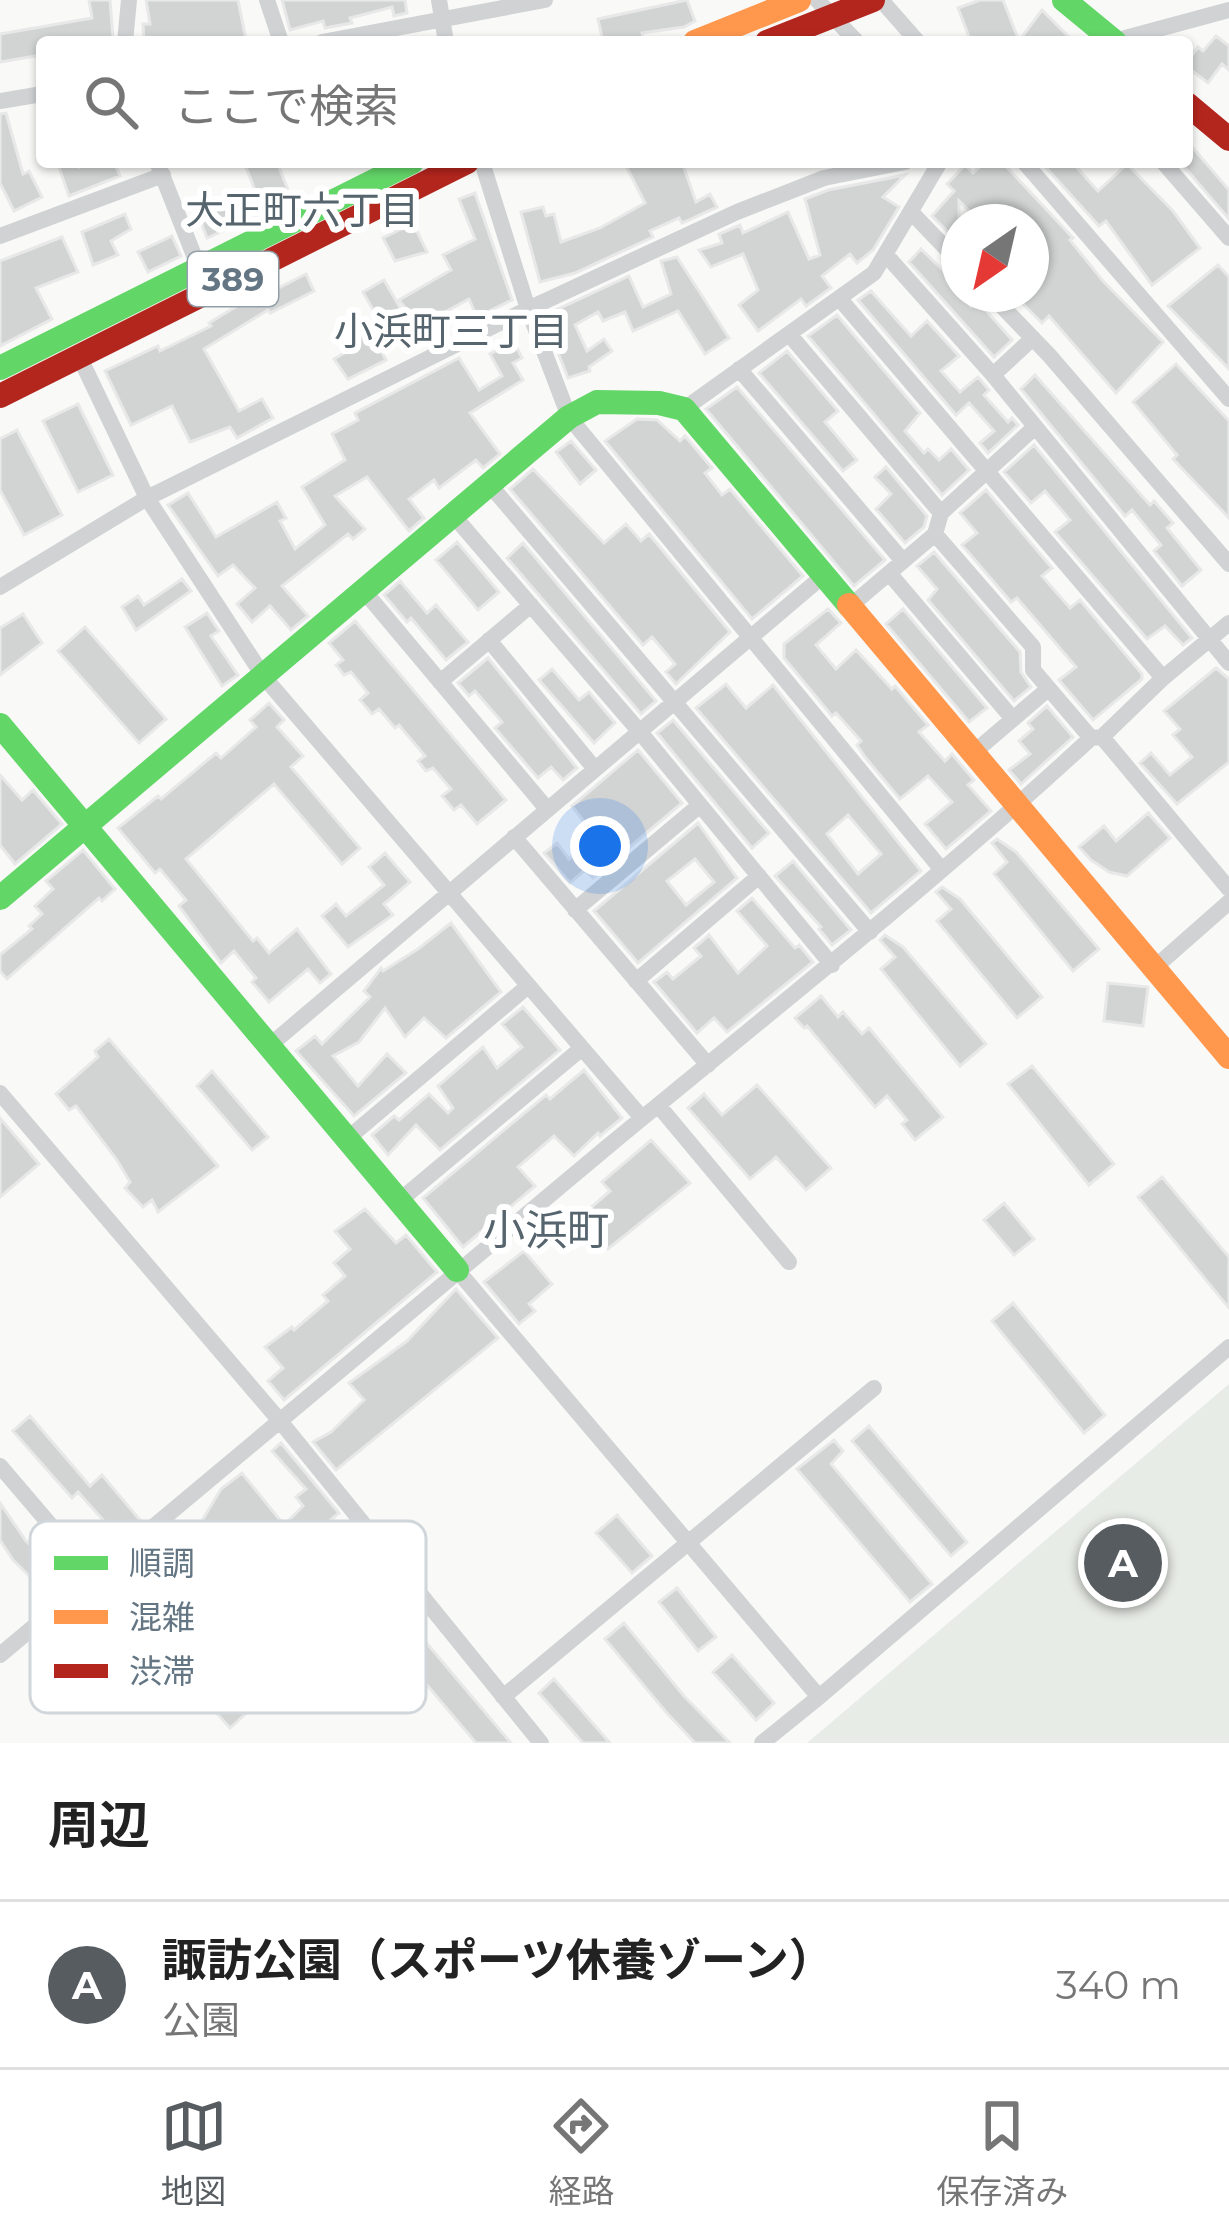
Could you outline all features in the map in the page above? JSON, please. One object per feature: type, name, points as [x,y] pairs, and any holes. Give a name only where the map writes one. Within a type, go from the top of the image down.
[{"type":"main road","points":[[710,36],[799,0]]},
{"type":"main road","points":[[777,36],[825,8],[877,0]]},
{"type":"main road","points":[[1064,0],[1107,36]]},
{"type":"main road","points":[[1193,109],[1229,139]]},
{"type":"main road","name":"389","points":[[0,368],[400,168]]},
{"type":"main road","name":"389","points":[[0,396],[454,168]]},
{"type":"main road","points":[[0,898],[568,417],[597,402],[659,404],[684,409],[1229,1057]]},
{"type":"main road","points":[[0,725],[11,755],[86,825],[458,1270]]},
{"type":"street","points":[[126,36],[129,0]]},
{"type":"street","points":[[267,0],[279,36]]},
{"type":"street","points":[[344,36],[439,10],[545,0]]},
{"type":"street","points":[[877,0],[912,36]]},
{"type":"street","points":[[825,8],[851,36]]},
{"type":"street","points":[[1136,36],[1229,10]]},
{"type":"street","points":[[0,101],[36,95]]},
{"type":"street","points":[[484,168],[568,417],[942,870]]},
{"type":"street","points":[[0,587],[147,497],[528,309],[802,186],[875,168]]},
{"type":"street","points":[[684,409],[874,273],[937,168]]},
{"type":"street","points":[[1029,168],[1229,399]]},
{"type":"street","points":[[1168,168],[1229,238]]},
{"type":"street","points":[[0,236],[160,169],[199,268]]},
{"type":"street","points":[[912,213],[941,243]]},
{"type":"street","points":[[887,256],[993,376],[1229,663]]},
{"type":"street","points":[[839,298],[1163,678]]},
{"type":"street","points":[[1008,312],[1229,564]]},
{"type":"street","points":[[789,334],[941,513]]},
{"type":"street","points":[[993,376],[1033,338]]},
{"type":"street","points":[[80,356],[147,497],[264,677],[642,1118]]},
{"type":"street","points":[[739,369],[1012,719]]},
{"type":"street","points":[[848,608],[934,534],[941,513],[1035,428]]},
{"type":"street","points":[[489,484],[870,932]]},
{"type":"street","points":[[453,515],[832,965]]},
{"type":"street","points":[[934,534],[1033,647],[1034,670],[1048,689],[1229,889]]},
{"type":"street","points":[[269,1046],[823,576]]},
{"type":"street","points":[[364,591],[547,809]]},
{"type":"street","points":[[440,682],[531,605]]},
{"type":"street","points":[[160,1521],[832,965],[1229,622]]},
{"type":"street","points":[[489,640],[596,769]]},
{"type":"street","points":[[971,754],[1048,689]]},
{"type":"street","points":[[575,910],[700,805]]},
{"type":"street","points":[[514,837],[707,1065]]},
{"type":"street","points":[[635,981],[759,876]]},
{"type":"street","points":[[1153,969],[1229,902]]},
{"type":"street","points":[[347,1139],[529,986]]},
{"type":"street","points":[[400,1201],[582,1048]]},
{"type":"street","points":[[0,1093],[361,1521]]},
{"type":"street","points":[[658,1105],[789,1262]]},
{"type":"street","points":[[458,1270],[818,1697]]},
{"type":"street","points":[[762,1743],[1229,1347]]},
{"type":"street","points":[[503,1697],[874,1388]]},
{"type":"street","points":[[0,1466],[47,1521]]},
{"type":"street","points":[[426,1602],[541,1743]]},
{"type":"street","points":[[0,1655],[30,1630]]},
{"type":"shaded area","points":[[1229,1384],[1229,1743],[807,1743]]},
{"type":"building","points":[[89,0],[110,0],[113,36],[36,36],[36,56],[0,62],[0,34],[92,18]]},
{"type":"building","points":[[146,0],[238,0],[245,36],[144,36],[143,24],[150,24]]},
{"type":"building","points":[[282,0],[405,0],[407,13],[394,16],[392,7],[350,18],[352,23],[325,28],[323,21],[290,30]]},
{"type":"building","points":[[687,0],[695,21],[643,36],[602,36],[598,19]]},
{"type":"building","points":[[980,0],[1003,0],[1017,36],[969,36],[958,8]]},
{"type":"building","points":[[1042,10],[1068,36],[1023,36]]},
{"type":"building","points":[[1216,36],[1229,46],[1229,70],[1222,64],[1208,83],[1193,72],[1193,54],[1198,47],[1203,51]]},
{"type":"building","points":[[6,113],[23,174],[29,171],[42,197],[14,211],[0,183],[0,114]]},
{"type":"building","points":[[1193,148],[1229,190],[1229,219],[1185,168],[1193,168]]},
{"type":"building","points":[[59,168],[117,168],[120,176],[69,196]]},
{"type":"building","points":[[246,168],[279,168],[292,200],[207,238],[199,217],[256,193]]},
{"type":"building","points":[[627,168],[684,168],[696,202],[710,194],[717,207],[650,231],[653,237],[575,273],[540,282],[521,212],[543,207],[546,216],[554,214],[561,242],[600,228],[645,203]]},
{"type":"building","points":[[968,168],[973,173],[978,168],[1008,168],[1041,204],[943,204],[954,191],[947,184]]},
{"type":"building","points":[[1046,168],[1077,168],[1098,191],[1123,168],[1131,168],[1173,211],[1200,248],[1152,285],[1106,221],[1099,226]]},
{"type":"building","points":[[905,175],[883,197],[899,207],[873,250],[857,263],[850,254],[822,276],[831,288],[806,306],[801,299],[758,331],[739,305],[758,290],[743,254],[711,267],[699,250],[722,243],[719,234],[740,225],[743,233],[788,212],[809,259],[820,255],[805,199]]},
{"type":"building","points":[[475,193],[512,300],[477,317],[469,299],[434,318],[439,325],[425,334],[399,300],[451,270],[443,255],[475,239],[459,199]]},
{"type":"building","points":[[1049,212],[1103,281],[1163,342],[1116,393],[1049,316],[1042,323],[1031,312],[1049,312]]},
{"type":"building","points":[[125,214],[131,229],[111,241],[118,255],[93,265],[82,232]]},
{"type":"building","points":[[413,223],[427,252],[395,261],[383,238]]},
{"type":"building","points":[[172,236],[181,256],[148,272],[138,252]]},
{"type":"building","points":[[62,237],[78,272],[36,288],[52,319],[0,346],[0,261]]},
{"type":"building","points":[[921,249],[941,268],[941,298],[909,262]]},
{"type":"building","points":[[677,257],[729,338],[705,354],[678,311],[633,331],[625,312],[603,321],[598,312],[575,325],[587,351],[604,339],[612,351],[589,367],[590,371],[568,378],[550,332],[561,327],[554,311],[629,276],[643,307],[671,294],[661,261]]},
{"type":"building","points":[[1218,265],[1229,277],[1229,369],[1168,306]]},
{"type":"building","points":[[306,274],[314,291],[268,310],[204,349],[239,411],[262,399],[273,418],[237,438],[230,427],[190,442],[172,406],[131,425],[105,371],[158,346],[160,351],[211,326],[209,323],[247,300]]},
{"type":"building","points":[[384,280],[401,309],[380,322],[363,292]]},
{"type":"building","points":[[871,291],[911,336],[927,321],[959,356],[941,371],[960,392],[978,377],[989,390],[984,395],[1008,422],[1012,418],[1018,425],[988,453],[980,443],[994,431],[969,403],[956,415],[858,300]]},
{"type":"building","points":[[954,312],[988,312],[1012,340],[994,357]]},
{"type":"building","points":[[837,315],[920,413],[905,431],[924,453],[928,449],[939,460],[951,449],[969,470],[942,495],[808,336]]},
{"type":"building","points":[[364,318],[386,360],[348,379],[334,359],[357,346],[346,326]]},
{"type":"building","points":[[514,342],[522,358],[513,363],[523,380],[470,413],[500,454],[483,468],[476,460],[439,488],[434,480],[409,499],[424,518],[409,531],[367,477],[335,496],[365,529],[353,539],[348,534],[282,586],[308,616],[291,630],[270,606],[252,622],[237,604],[255,588],[233,565],[218,576],[168,505],[188,493],[216,537],[277,502],[286,518],[280,521],[295,549],[325,525],[302,487],[345,460],[332,434],[358,420],[355,413],[459,358],[479,390],[502,376],[490,354]]},
{"type":"building","points":[[787,351],[838,411],[825,422],[857,460],[843,471],[759,373]]},
{"type":"building","points":[[1176,364],[1229,421],[1229,518],[1173,459],[1177,455],[1133,402]]},
{"type":"building","points":[[1035,375],[1150,505],[1154,501],[1173,523],[1167,528],[1201,570],[1182,586],[1154,551],[1161,545],[1132,510],[1125,516],[1021,389]]},
{"type":"building","points":[[737,387],[885,560],[854,586],[706,409]]},
{"type":"building","points":[[78,404],[113,475],[78,492],[43,421]]},
{"type":"building","points":[[637,419],[657,420],[680,441],[685,436],[712,468],[705,473],[722,495],[730,489],[803,576],[752,619],[605,441]]},
{"type":"building","points":[[17,430],[62,515],[24,535],[0,490],[0,439]]},
{"type":"building","points":[[571,441],[596,470],[580,484],[556,452]]},
{"type":"building","points":[[1034,445],[1192,638],[1183,645],[1165,626],[1147,639],[1055,532],[1070,520],[1045,491],[1031,503],[1004,472]]},
{"type":"building","points":[[886,467],[927,516],[924,527],[905,543],[876,509],[891,494],[875,477]]},
{"type":"building","points":[[533,469],[604,543],[626,524],[641,541],[649,534],[730,632],[676,684],[666,672],[675,664],[652,637],[643,645],[510,489]]},
{"type":"building","points":[[986,490],[1052,568],[1042,576],[1070,608],[1080,600],[1142,674],[1142,679],[1093,720],[1059,680],[1076,667],[1017,598],[1011,602],[962,545],[977,533],[960,513]]},
{"type":"building","points":[[457,542],[499,592],[478,610],[436,560]]},
{"type":"building","points":[[523,543],[656,701],[641,714],[507,558]]},
{"type":"building","points":[[934,552],[1020,652],[1021,672],[1031,687],[1014,701],[928,600],[937,589],[917,566]]},
{"type":"building","points":[[182,579],[191,591],[136,630],[122,607],[138,596],[144,605]]},
{"type":"building","points":[[400,581],[427,613],[436,605],[468,642],[446,660],[411,618],[407,622],[384,595]]},
{"type":"building","points":[[828,609],[841,623],[816,645],[836,669],[856,650],[892,689],[895,686],[928,725],[919,732],[945,761],[952,754],[974,780],[968,785],[991,811],[946,849],[925,824],[952,802],[928,776],[900,799],[865,757],[857,745],[861,741],[836,713],[832,716],[784,658],[784,644]]},
{"type":"building","points":[[903,609],[987,708],[969,722],[886,624]]},
{"type":"building","points":[[207,613],[219,631],[211,636],[238,675],[222,686],[185,627]]},
{"type":"building","points":[[23,614],[42,643],[0,675],[0,628]]},
{"type":"building","points":[[355,621],[506,800],[477,824],[461,805],[454,810],[442,796],[451,789],[433,768],[426,771],[418,761],[425,756],[379,709],[372,714],[360,700],[368,693],[351,672],[344,675],[336,665],[343,660],[329,643]]},
{"type":"building","points":[[85,627],[166,719],[139,743],[58,651]]},
{"type":"building","points":[[488,658],[577,768],[563,780],[551,767],[538,778],[495,728],[502,722],[475,691],[469,696],[458,683]]},
{"type":"building","points":[[1216,668],[1229,679],[1229,762],[1177,804],[1140,763],[1151,753],[1170,775],[1192,757],[1173,735],[1180,729],[1164,711]]},
{"type":"building","points":[[552,669],[579,700],[589,692],[615,723],[594,743],[539,680]]},
{"type":"building","points":[[726,684],[746,708],[773,685],[921,871],[871,913],[696,708]],"holes":[[[848,815],[881,854],[858,874],[827,834]]]},
{"type":"building","points":[[269,703],[284,720],[277,727],[303,756],[291,767],[360,848],[342,864],[274,784],[186,859],[253,941],[257,938],[269,953],[297,929],[331,974],[320,983],[308,969],[269,1002],[234,951],[221,963],[179,906],[186,900],[160,869],[155,873],[118,828],[216,753],[221,758],[256,727],[250,720]]},
{"type":"building","points":[[1047,706],[1073,737],[1021,784],[1009,770],[1030,754],[1019,741],[1033,729],[1028,723]]},
{"type":"building","points":[[673,720],[769,833],[752,848],[657,733]]},
{"type":"building","points":[[638,750],[682,803],[593,878],[585,870],[570,883],[544,853],[557,843],[569,859],[594,835],[572,806]]},
{"type":"building","points":[[0,775],[22,800],[33,790],[62,824],[15,864],[0,845]]},
{"type":"building","points":[[1148,813],[1170,838],[1127,876],[1109,872],[1079,847],[1104,826],[1116,841]]},
{"type":"building","points":[[698,823],[737,878],[638,963],[594,911]],"holes":[[[695,859],[714,882],[686,905],[667,881]]]},
{"type":"building","points":[[997,839],[1016,852],[1099,949],[1073,971],[994,874],[1007,862],[992,843]]},
{"type":"building","points":[[83,850],[115,889],[7,979],[0,971],[0,955],[32,929],[29,926],[42,914],[35,906],[53,889],[46,881]]},
{"type":"building","points":[[385,853],[410,882],[384,904],[393,915],[348,947],[322,916],[336,904],[346,916],[384,885],[369,867]]},
{"type":"building","points":[[793,861],[851,930],[832,945],[775,876]]},
{"type":"building","points":[[942,887],[960,899],[1042,997],[1017,1018],[937,921],[951,909],[936,892]]},
{"type":"building","points":[[752,898],[813,962],[727,1032],[714,1018],[697,1033],[654,982],[667,972],[673,979],[701,956],[694,948],[709,935],[738,973],[767,946],[737,911]]},
{"type":"building","points":[[451,923],[501,992],[446,1038],[424,1018],[405,1037],[385,1008],[359,1042],[333,1056],[358,1086],[387,1054],[406,1073],[354,1116],[296,1051],[315,1036],[322,1044],[370,997],[364,991],[381,968],[418,949]]},
{"type":"building","points":[[885,935],[903,947],[986,1044],[960,1066],[881,969],[895,957],[880,940]]},
{"type":"building","points":[[1108,983],[1148,987],[1143,1026],[1104,1021]]},
{"type":"building","points":[[821,996],[838,1017],[843,1012],[862,1034],[869,1028],[943,1117],[915,1140],[902,1124],[907,1120],[887,1096],[875,1107],[795,1018]]},
{"type":"building","points":[[523,1007],[560,1050],[440,1150],[416,1125],[388,1155],[372,1135],[394,1116],[399,1120],[429,1094],[448,1113],[453,1108],[438,1086],[483,1047],[497,1068],[522,1047],[502,1024]]},
{"type":"building","points":[[109,1039],[218,1166],[158,1212],[152,1200],[143,1207],[125,1188],[130,1182],[117,1160],[76,1106],[69,1110],[56,1094],[98,1057],[95,1051]]},
{"type":"building","points":[[1032,1066],[1114,1164],[1089,1185],[1008,1084]]},
{"type":"building","points":[[584,1070],[622,1118],[574,1156],[554,1136],[518,1167],[535,1186],[463,1247],[423,1198],[546,1095],[550,1099]]},
{"type":"building","points":[[212,1071],[268,1137],[252,1150],[197,1086]]},
{"type":"building","points":[[757,1085],[831,1168],[806,1190],[776,1157],[750,1179],[688,1108],[704,1094],[722,1115]]},
{"type":"building","points":[[0,1118],[39,1164],[0,1197]]},
{"type":"building","points":[[651,1140],[690,1183],[608,1249],[579,1218],[610,1191],[602,1182]]},
{"type":"building","points":[[1162,1177],[1229,1257],[1229,1308],[1138,1197]]},
{"type":"building","points":[[1004,1203],[1034,1239],[1014,1255],[984,1220]]},
{"type":"building","points":[[365,1209],[396,1243],[406,1235],[437,1272],[284,1400],[268,1381],[283,1368],[265,1347],[328,1301],[323,1295],[345,1276],[334,1263],[350,1249],[335,1231]]},
{"type":"building","points":[[524,1251],[552,1284],[529,1304],[535,1311],[519,1324],[484,1282]]},
{"type":"building","points":[[456,1289],[498,1338],[336,1470],[313,1442],[331,1432],[364,1400],[349,1383],[407,1341]]},
{"type":"building","points":[[1013,1303],[1105,1415],[1084,1433],[992,1321]]},
{"type":"building","points":[[30,1416],[90,1486],[102,1475],[140,1520],[104,1521],[78,1492],[72,1498],[13,1431]]},
{"type":"building","points":[[869,1426],[967,1542],[951,1556],[852,1441]]},
{"type":"building","points":[[834,1440],[843,1451],[831,1464],[932,1584],[910,1602],[797,1469]]},
{"type":"building","points":[[281,1443],[339,1513],[329,1521],[288,1521],[303,1506],[296,1497],[306,1489],[272,1451]]},
{"type":"building","points":[[242,1473],[281,1521],[204,1521],[221,1489]]},
{"type":"building","points":[[0,1503],[30,1545],[30,1577],[13,1560],[0,1540]]},
{"type":"building","points":[[617,1515],[652,1556],[632,1573],[596,1533]]},
{"type":"building","points":[[677,1588],[716,1637],[698,1651],[659,1602]]},
{"type":"building","points":[[624,1623],[730,1743],[695,1743],[666,1712],[605,1639]]},
{"type":"building","points":[[426,1642],[511,1743],[476,1743],[426,1684]]},
{"type":"building","points":[[732,1655],[774,1703],[756,1720],[713,1672]]},
{"type":"building","points":[[554,1679],[610,1743],[583,1743],[539,1693]]},
{"type":"building","points":[[217,1713],[247,1713],[230,1728]]},
{"type":"traffic: fast","points":[[1064,0],[1108,36]]},
{"type":"traffic: fast","points":[[0,368],[400,168]]},
{"type":"traffic: fast","points":[[0,898],[569,417],[597,402],[659,403],[684,409],[849,605]]},
{"type":"traffic: fast","points":[[0,725],[457,1270]]},
{"type":"traffic: slow","points":[[710,36],[799,0]]},
{"type":"traffic: slow","points":[[849,605],[1229,1057]]},
{"type":"traffic: jam","points":[[782,36],[873,0]]},
{"type":"traffic: jam","points":[[1193,109],[1229,139]]},
{"type":"traffic: jam","points":[[0,396],[455,168]]},
{"type":"place","name":"諏訪公園（スポーツ休養ゾーン）","points":[[1123,1563]]},
{"type":"district","name":"大正町六丁目","points":[[302,210]]},
{"type":"district","name":"小浜町三丁目","points":[[451,331]]},
{"type":"district","name":"小浜町","points":[[546,1230]]}]
